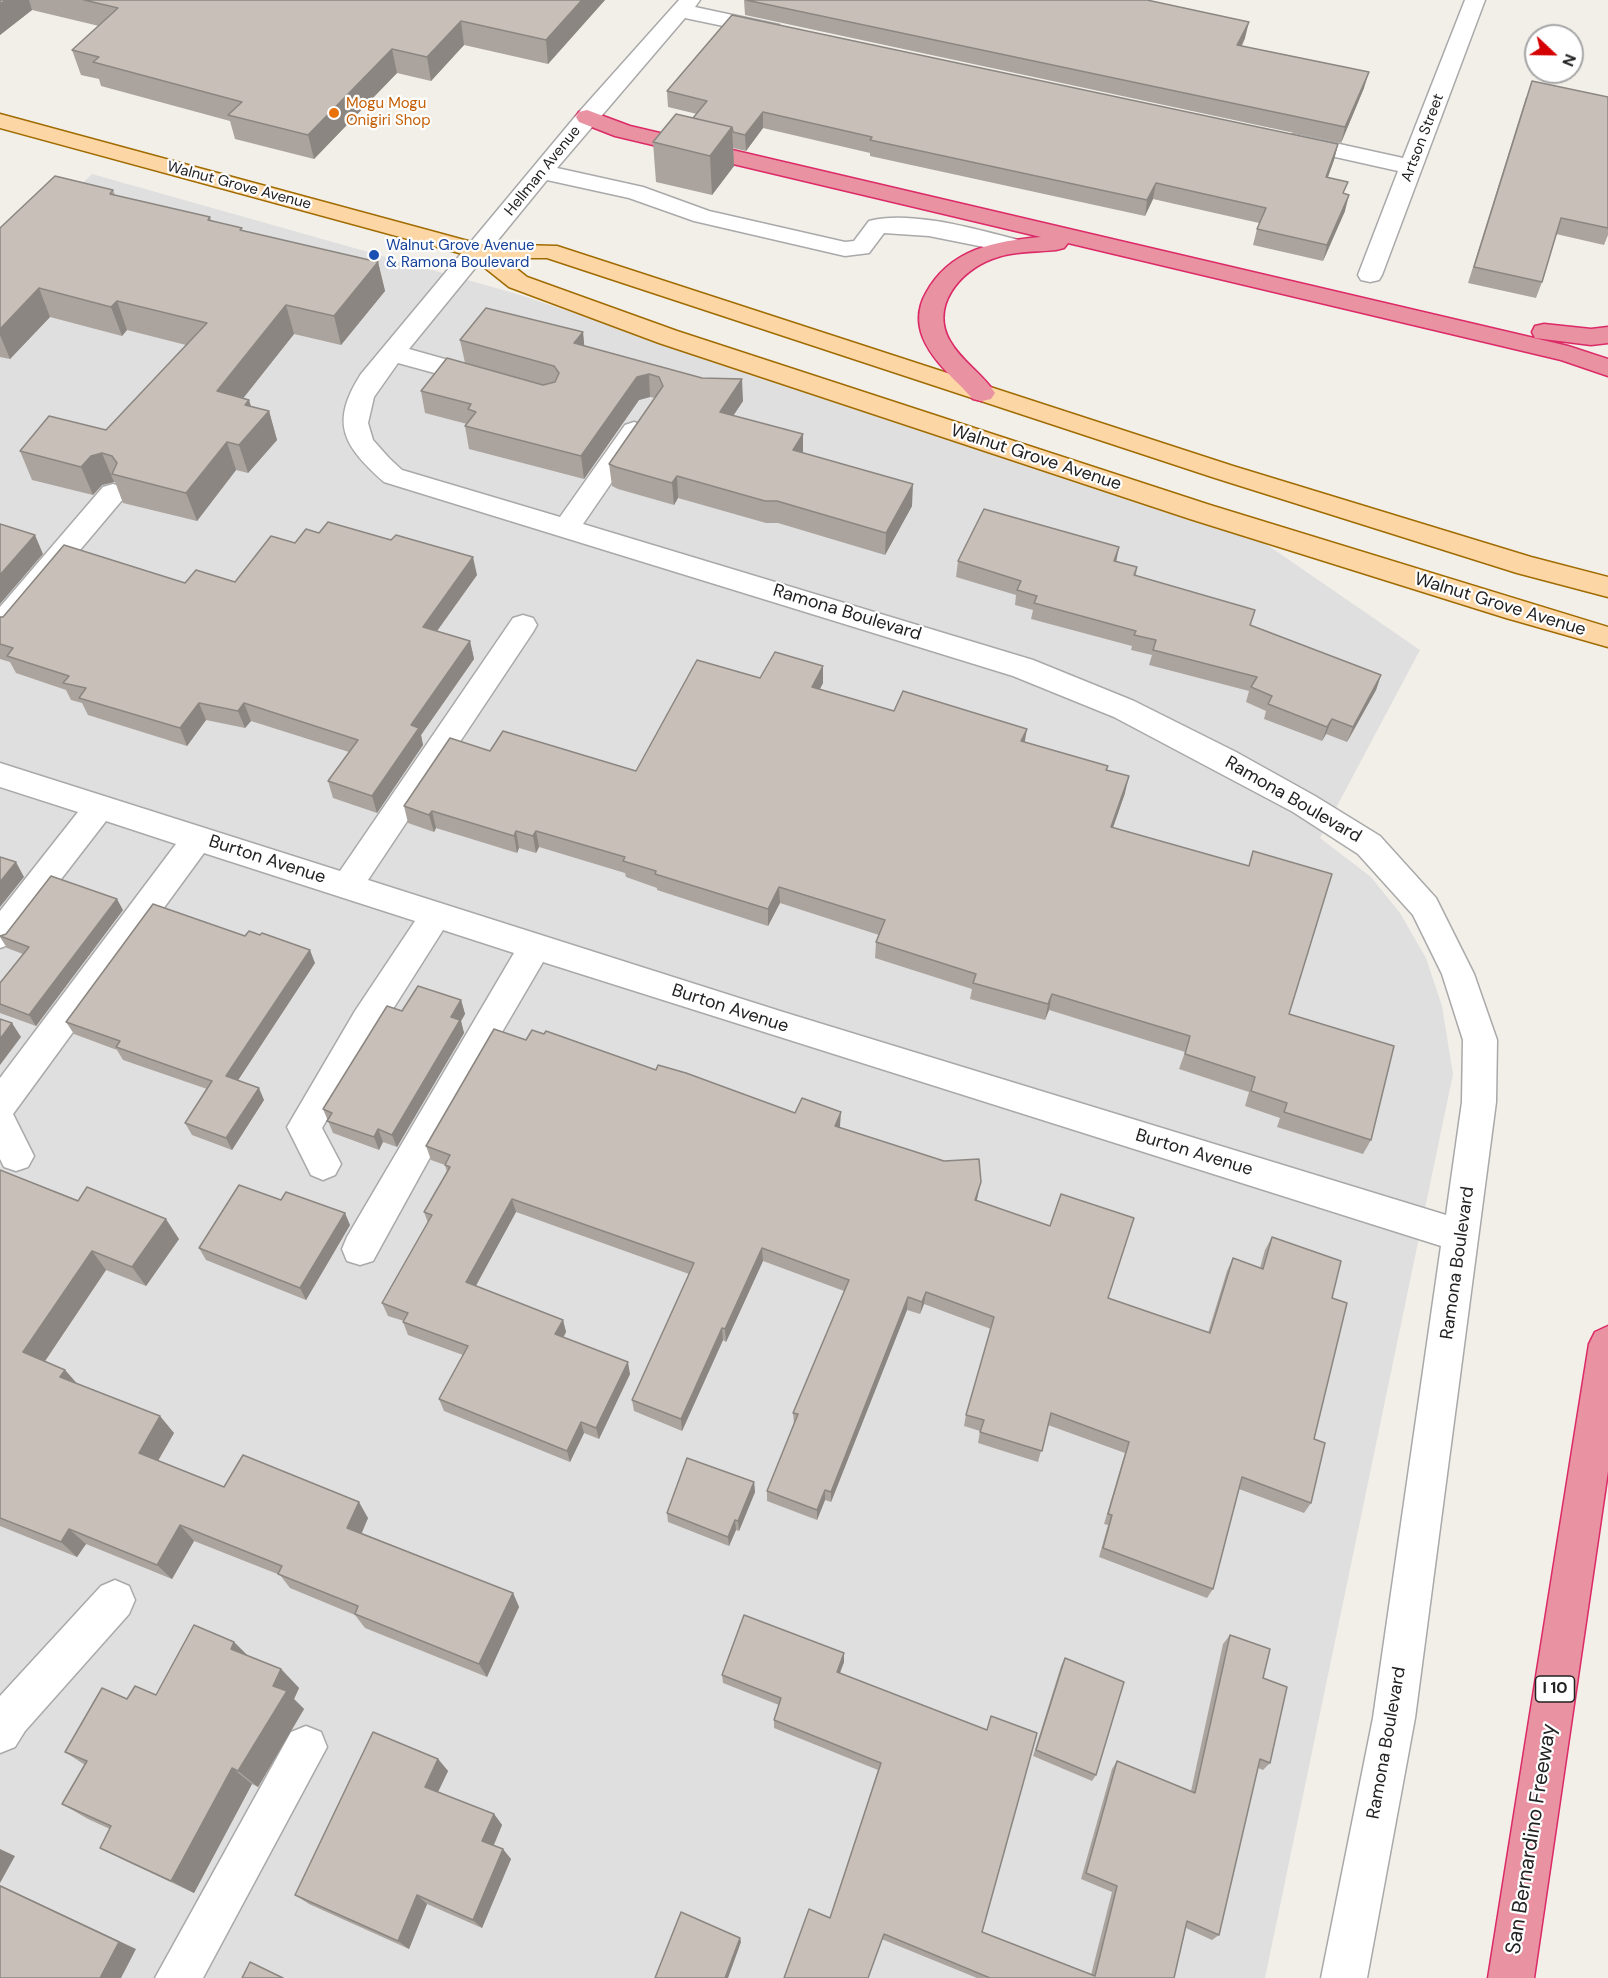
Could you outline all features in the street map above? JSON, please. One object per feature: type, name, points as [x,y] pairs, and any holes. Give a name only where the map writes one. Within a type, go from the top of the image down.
[{"type":"highway","points":[[586,117],[623,131],[1568,354],[1608,368]]},
{"type":"highway","points":[[586,117],[631,121],[1558,335],[1591,337],[1608,335]]},
{"type":"highway","points":[[982,393],[936,338],[930,319],[934,297],[953,273],[982,255],[1014,246],[1058,243],[1123,250]]},
{"type":"highway","name":"San Bernardino Freeway","points":[[1511,1978],[1608,1344]]},
{"type":"main road","name":"Walnut Grove Avenue","points":[[0,122],[478,251],[549,251],[1269,486],[1527,566],[1608,587]]},
{"type":"main road","name":"Walnut Grove Avenue","points":[[478,251],[518,282],[668,337],[1211,516],[1516,611],[1608,636]]},
{"type":"street","name":"Artson Street","points":[[1370,275],[1475,0]]},
{"type":"street","points":[[686,5],[788,33]]},
{"type":"street","name":"Hellman Avenue","points":[[357,439],[353,423],[359,400],[370,380],[586,117],[686,5]]},
{"type":"street","points":[[1274,137],[1413,167]]},
{"type":"street","points":[[542,172],[635,192],[702,216],[844,249],[861,248],[877,226],[897,224],[936,229],[1014,246]]},
{"type":"street","points":[[393,353],[505,384]]},
{"type":"street","points":[[566,529],[650,407]]},
{"type":"street","name":"Ramona Boulevard","points":[[357,439],[367,453],[393,476],[908,631],[1023,668],[1124,709],[1225,760],[1304,804],[1369,845],[1425,907],[1458,974],[1480,1040],[1479,1102],[1394,1718],[1344,1978]]},
{"type":"street","points":[[0,626],[113,494]]},
{"type":"street","points":[[347,886],[524,625]]},
{"type":"street","name":"Burton Avenue","points":[[0,775],[536,947],[1462,1236]]},
{"type":"street","points":[[0,935],[99,807]]},
{"type":"street","points":[[0,1105],[198,838]]},
{"type":"street","points":[[323,1164],[304,1127],[367,1021],[436,915]]},
{"type":"street","points":[[360,1249],[438,1110],[536,947]]},
{"type":"street","points":[[0,1123],[16,1156]]},
{"type":"street","points":[[0,1732],[10,1716],[115,1600]]},
{"type":"street","points":[[178,1978],[306,1748]]},
{"type":"shaded area","points":[[92,174],[517,294],[1263,542],[1420,650],[1320,838],[1371,877],[1400,913],[1426,958],[1442,1006],[1453,1074],[1265,1978],[0,1978],[0,265]]},
{"type":"building","points":[[84,0],[582,0],[546,40],[461,21],[427,57],[392,49],[308,135],[228,115],[242,102],[93,62],[99,57],[72,50],[118,8]]},
{"type":"building","points":[[746,0],[1147,0],[1249,22],[1237,45],[1369,72],[1345,127]]},
{"type":"building","points":[[732,15],[1338,144],[1326,177],[1348,182],[1343,193],[1349,195],[1327,245],[1257,229],[1266,208],[1156,183],[1147,200],[870,140],[872,137],[763,112],[745,135],[733,132],[732,127],[693,118],[707,101],[667,91]]},
{"type":"building","points":[[1531,84],[1546,84],[1608,97],[1608,228],[1561,218],[1542,282],[1474,267]]},
{"type":"building","points":[[676,114],[732,127],[710,156],[653,142]]},
{"type":"building","points":[[55,176],[113,190],[110,194],[210,217],[208,220],[242,228],[240,230],[378,262],[334,316],[286,305],[217,391],[249,400],[245,405],[269,411],[239,445],[227,442],[186,493],[112,474],[117,463],[112,456],[102,453],[91,456],[81,467],[20,451],[49,416],[106,430],[207,323],[117,301],[111,307],[39,288],[0,329],[0,228]]},
{"type":"building","points":[[486,308],[583,332],[574,343],[702,378],[742,379],[720,412],[803,434],[793,450],[913,484],[886,533],[777,501],[765,501],[677,476],[672,483],[616,467],[609,464],[663,386],[659,377],[649,374],[637,377],[581,456],[465,426],[476,412],[468,409],[471,404],[421,391],[447,358],[543,385],[555,382],[559,373],[554,366],[460,340]]},
{"type":"building","points":[[984,509],[1119,547],[1114,561],[1137,567],[1134,575],[1255,610],[1250,625],[1381,675],[1353,727],[1332,719],[1327,727],[1268,704],[1272,696],[1251,687],[1257,677],[1153,650],[1156,640],[1134,635],[1136,631],[1034,603],[1037,596],[1017,590],[1021,581],[958,561]]},
{"type":"building","points":[[328,522],[391,540],[396,535],[473,557],[423,627],[470,641],[411,725],[419,728],[372,796],[328,781],[358,740],[244,703],[238,711],[199,703],[180,728],[79,698],[86,688],[63,683],[69,676],[7,656],[13,648],[0,644],[0,617],[3,617],[64,545],[185,583],[196,570],[235,582],[271,536],[295,543],[306,529],[319,533]]},
{"type":"building","points":[[0,524],[35,535],[0,575]]},
{"type":"building","points":[[775,652],[823,666],[812,687],[894,711],[903,691],[1027,729],[1021,741],[1108,766],[1106,770],[1129,776],[1111,827],[1249,866],[1253,851],[1332,874],[1289,1014],[1394,1046],[1371,1140],[1284,1112],[1287,1103],[1251,1091],[1255,1077],[1185,1054],[1190,1036],[1052,994],[1048,1004],[973,983],[976,974],[876,942],[885,920],[779,887],[768,909],[655,874],[656,871],[623,861],[625,857],[536,831],[533,836],[516,831],[514,836],[432,811],[429,815],[404,806],[450,738],[490,751],[503,731],[636,771],[697,660],[760,678]]},
{"type":"building","points":[[0,857],[16,862],[0,882]]},
{"type":"building","points":[[51,876],[117,899],[29,1015],[0,1004],[0,983],[29,947],[0,936],[6,934]]},
{"type":"building","points":[[153,904],[245,936],[249,931],[260,935],[262,933],[310,950],[226,1076],[259,1088],[226,1138],[185,1123],[212,1081],[116,1047],[120,1041],[66,1022]]},
{"type":"building","points":[[418,986],[461,1000],[451,1017],[460,1020],[392,1135],[378,1129],[374,1137],[327,1121],[332,1113],[323,1109],[387,1006],[402,1011]]},
{"type":"building","points":[[0,1019],[12,1023],[0,1039]]},
{"type":"building","points":[[494,1029],[526,1040],[532,1030],[544,1034],[546,1031],[656,1070],[658,1065],[686,1073],[795,1113],[802,1098],[841,1112],[835,1126],[944,1161],[979,1159],[981,1182],[975,1200],[1050,1226],[1061,1194],[1134,1218],[1108,1298],[1210,1333],[1233,1258],[1263,1269],[1272,1237],[1341,1261],[1332,1298],[1347,1303],[1314,1439],[1325,1443],[1311,1503],[1242,1477],[1213,1589],[1103,1548],[1112,1515],[1108,1514],[1129,1442],[1051,1413],[1042,1451],[980,1432],[984,1420],[966,1415],[994,1317],[926,1292],[922,1302],[908,1297],[831,1492],[825,1490],[817,1510],[767,1491],[798,1414],[793,1413],[849,1280],[762,1248],[725,1329],[722,1328],[681,1419],[632,1400],[694,1263],[512,1199],[466,1282],[563,1320],[555,1334],[628,1362],[596,1428],[581,1422],[567,1451],[439,1399],[468,1346],[403,1322],[408,1313],[382,1303],[432,1215],[424,1212],[450,1167],[445,1165],[450,1155],[426,1146]]},
{"type":"building","points":[[0,1170],[78,1201],[87,1187],[166,1219],[132,1267],[92,1251],[23,1352],[65,1370],[60,1377],[160,1416],[139,1453],[224,1487],[243,1455],[359,1502],[347,1528],[513,1593],[479,1664],[355,1614],[358,1606],[278,1574],[282,1566],[180,1525],[157,1565],[69,1529],[61,1542],[0,1518]]},
{"type":"building","points":[[239,1185],[281,1200],[286,1192],[345,1213],[300,1288],[199,1248]]},
{"type":"building","points":[[687,1458],[754,1482],[738,1521],[735,1520],[728,1537],[667,1513]]},
{"type":"building","points":[[744,1615],[844,1653],[837,1672],[987,1730],[991,1716],[1037,1733],[982,1932],[1095,1976],[1117,1886],[1086,1873],[1117,1761],[1195,1793],[1230,1635],[1270,1649],[1263,1678],[1287,1687],[1270,1763],[1260,1759],[1219,1935],[1187,1921],[1174,1978],[990,1978],[884,1934],[868,1978],[784,1978],[809,1909],[830,1918],[881,1763],[774,1720],[781,1698],[722,1675]]},
{"type":"building","points":[[194,1625],[234,1642],[231,1649],[281,1669],[273,1686],[287,1691],[238,1771],[232,1768],[171,1881],[100,1848],[111,1826],[62,1804],[87,1761],[65,1752],[102,1688],[127,1699],[135,1686],[156,1695]]},
{"type":"building","points":[[1065,1658],[1124,1682],[1096,1775],[1036,1750]]},
{"type":"building","points":[[373,1732],[438,1759],[425,1787],[494,1814],[482,1841],[503,1849],[473,1920],[417,1895],[398,1941],[295,1895]]},
{"type":"building","points":[[0,1886],[119,1942],[100,1978],[0,1978]]},
{"type":"building","points":[[681,1912],[740,1938],[725,1978],[655,1978]]},
{"type":"building","points":[[250,1962],[283,1978],[242,1978]]},
{"type":"place","name":"Mogu Mogu Onigiri Shop","points":[[334,113]]},
{"type":"place","name":"Walnut Grove Avenue & Ramona Boulevard","points":[[374,255]]}]
